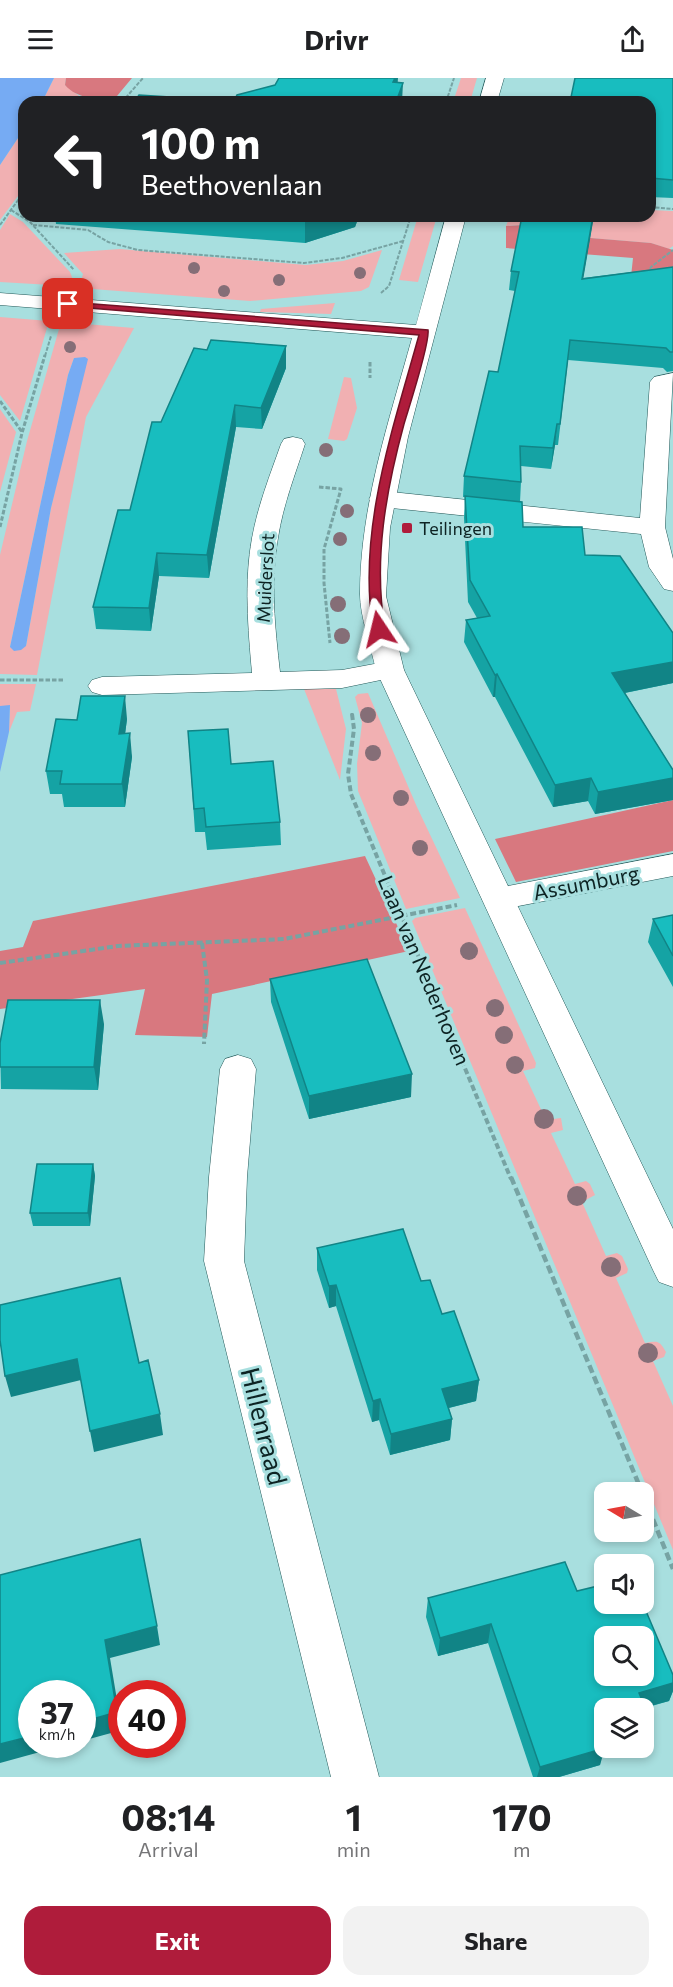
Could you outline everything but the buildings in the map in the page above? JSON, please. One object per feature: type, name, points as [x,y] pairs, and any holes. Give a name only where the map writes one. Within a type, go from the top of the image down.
[{"type":"street","points":[[490,96],[495,78]]},
{"type":"street","points":[[454,222],[396,437],[382,500],[374,562],[373,596],[390,670],[673,1270]]},
{"type":"street","points":[[0,299],[425,332]]},
{"type":"street","points":[[673,380],[662,382],[652,527],[662,567],[673,583]]},
{"type":"street","name":"Muiderslot","points":[[267,680],[262,638],[261,585],[264,540],[279,484],[293,444]]},
{"type":"street","points":[[382,500],[652,527]]},
{"type":"street","points":[[102,686],[342,678],[390,670]]},
{"type":"street","name":"Assumburg","points":[[498,899],[673,865]]},
{"type":"street","name":"Hillenraad","points":[[238,1069],[228,1178],[224,1261],[355,1777]]},
{"type":"path","points":[[127,96],[143,78]]},
{"type":"path","points":[[448,96],[454,78]]},
{"type":"path","points":[[0,225],[18,200]]},
{"type":"path","points":[[656,208],[673,209]]},
{"type":"path","points":[[11,210],[18,215]]},
{"type":"path","points":[[29,222],[77,273]]},
{"type":"path","points":[[355,327],[362,305],[386,291],[409,222]]},
{"type":"path","points":[[33,225],[88,230],[108,242],[138,250],[304,263],[325,262],[348,257],[403,241]]},
{"type":"path","points":[[88,230],[95,226]]},
{"type":"path","points":[[646,280],[651,267],[673,250]]},
{"type":"path","points":[[0,527],[22,433],[53,325]]},
{"type":"path","points":[[0,401],[22,433]]},
{"type":"path","name":"Laan van Nederhoven","points":[[279,484],[341,489],[324,549],[324,583],[329,640],[355,723],[348,774],[351,794],[638,1482]]},
{"type":"path","points":[[0,680],[77,680],[102,686]]},
{"type":"path","points":[[0,963],[118,946],[284,939],[498,899]]},
{"type":"path","points":[[202,943],[206,962],[207,987],[202,1070],[238,1069]]},
{"type":"path","points":[[654,1522],[673,1569]]},
{"type":"shaded area","points":[[54,78],[66,78],[65,85],[79,96],[45,96]]},
{"type":"shaded area","points":[[66,78],[132,78],[117,96],[84,96],[75,93],[65,85]]},
{"type":"shaded area","points":[[461,78],[477,78],[472,96],[455,96]]},
{"type":"shaded area","points":[[18,138],[18,196],[0,220],[0,165]]},
{"type":"shaded area","points":[[656,210],[673,211],[673,246],[669,249],[651,243],[554,235],[555,223],[506,226],[508,222],[656,222]]},
{"type":"shaded area","points":[[10,214],[18,219],[18,222],[23,222],[70,272],[73,280],[68,286],[0,282],[0,230]]},
{"type":"shaded area","points":[[416,222],[435,222],[418,282],[399,280]]},
{"type":"shaded area","points":[[555,223],[554,235],[651,243],[673,250],[673,281],[630,286],[633,258],[506,248],[506,226]]},
{"type":"shaded area","points":[[120,249],[306,265],[343,261],[382,250],[369,287],[361,291],[250,301],[79,288],[83,274],[64,253]]},
{"type":"shaded area","points":[[335,303],[331,314],[260,312],[261,309]]},
{"type":"shaded area","points":[[0,317],[49,321],[20,421],[0,395]]},
{"type":"shaded area","points":[[61,322],[134,328],[86,417],[37,675],[0,674],[0,555],[27,441]],"holes":[[[74,358],[63,456],[51,508],[26,646],[10,647],[68,375]]]},
{"type":"shaded area","points":[[344,377],[351,378],[357,408],[347,439],[344,441],[328,439]]},
{"type":"shaded area","points":[[0,409],[16,432],[0,492]]},
{"type":"shaded area","points":[[0,684],[36,684],[30,711],[17,712],[9,732],[10,706],[0,706]]},
{"type":"shaded area","points":[[304,689],[336,689],[346,729],[340,780]]},
{"type":"shaded area","points":[[368,693],[417,807],[460,898],[406,909],[358,791],[357,764],[362,723],[355,697],[358,694]]},
{"type":"shaded area","points":[[673,800],[673,851],[516,882],[495,839]]},
{"type":"shaded area","points":[[365,856],[409,951],[212,994],[207,1037],[135,1035],[145,989],[0,1009],[0,951],[23,947],[33,921]]},
{"type":"shaded area","points":[[465,908],[536,1063],[535,1068],[523,1071],[546,1120],[561,1118],[563,1130],[551,1133],[575,1184],[586,1181],[595,1195],[582,1202],[606,1256],[617,1253],[622,1256],[628,1269],[627,1273],[616,1278],[645,1343],[658,1342],[666,1352],[664,1357],[653,1361],[673,1406],[673,1550],[654,1504],[654,1482],[645,1482],[412,921],[415,918]]},
{"type":"water","points":[[0,78],[54,78],[45,96],[18,96],[18,138],[0,165]]},
{"type":"water","points":[[74,358],[88,359],[51,508],[26,646],[14,651],[10,647],[68,375]]},
{"type":"water","points":[[10,705],[9,732],[0,772],[0,706]]},
{"type":"place","name":"Teilingen","points":[[407,528]]},
{"type":"route","points":[[68,304],[425,332],[384,486],[377,528],[373,596],[379,629]]}]
